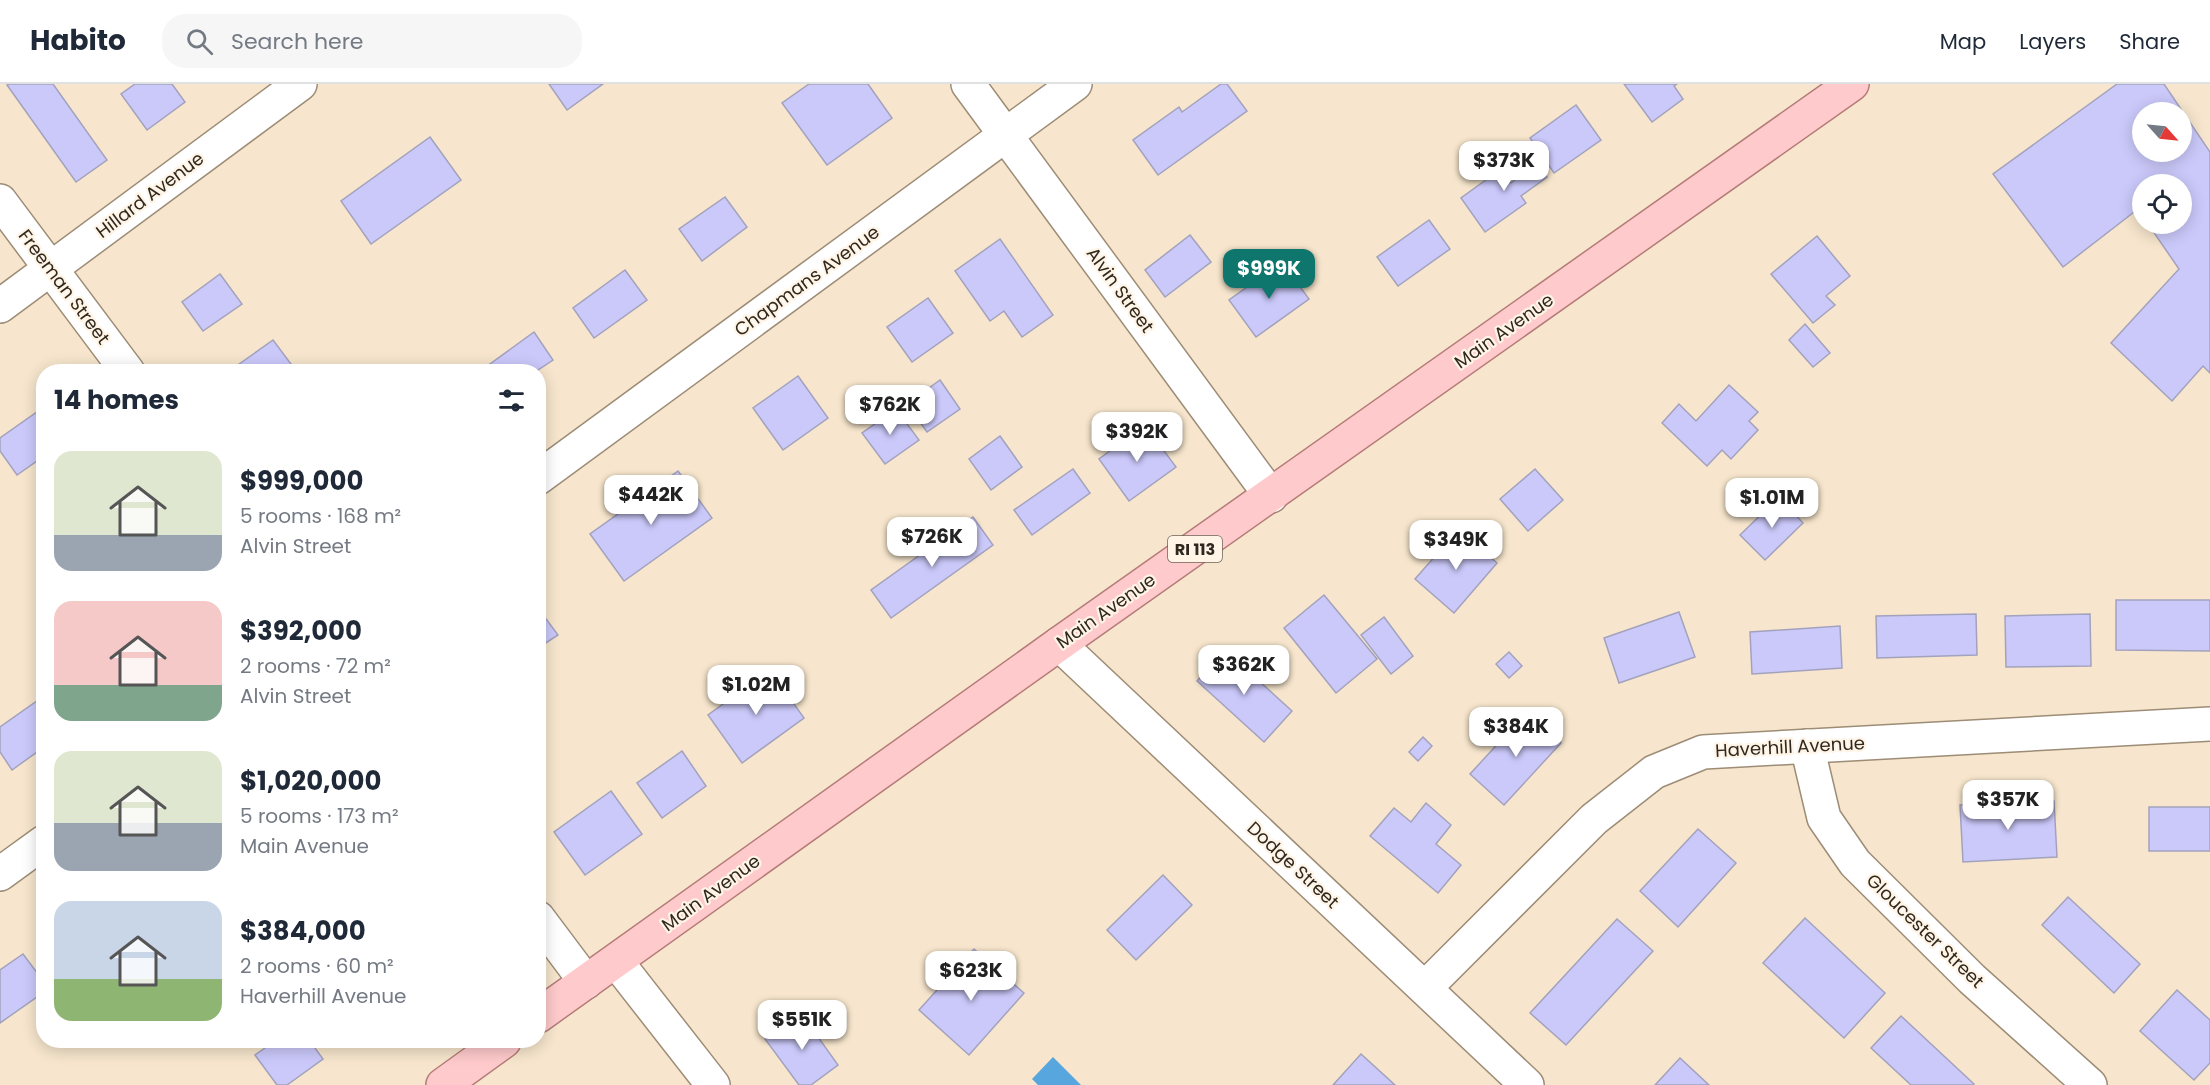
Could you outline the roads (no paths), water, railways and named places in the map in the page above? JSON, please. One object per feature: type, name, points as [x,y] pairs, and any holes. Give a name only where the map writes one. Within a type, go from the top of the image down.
[{"type":"main road","name":"Main Avenue","points":[[546,1010],[1059,644],[1852,84]]},
{"type":"main road","points":[[443,1085],[494,1048]]},
{"type":"street","name":"Hillard Avenue","points":[[0,306],[300,84]]},
{"type":"street","name":"Alvin Street","points":[[968,84],[1271,496]]},
{"type":"street","name":"Chapmans Avenue","points":[[546,472],[1075,84]]},
{"type":"street","name":"Freeman Street","points":[[0,201],[122,364]]},
{"type":"street","name":"Dodge Street","points":[[1059,644],[1527,1085]]},
{"type":"street","name":"Haverhill Avenue","points":[[1425,988],[1594,819],[1654,772],[1703,752],[2210,724]]},
{"type":"street","name":"Gloucester Street","points":[[1807,746],[1824,818],[1855,863],[1972,978],[2090,1085]]},
{"type":"street","points":[[0,874],[36,848]]},
{"type":"street","points":[[546,929],[586,982]]},
{"type":"street","points":[[616,961],[713,1085]]},
{"type":"water","points":[[1053,1057],[1081,1085],[1038,1085],[1032,1079]]}]
